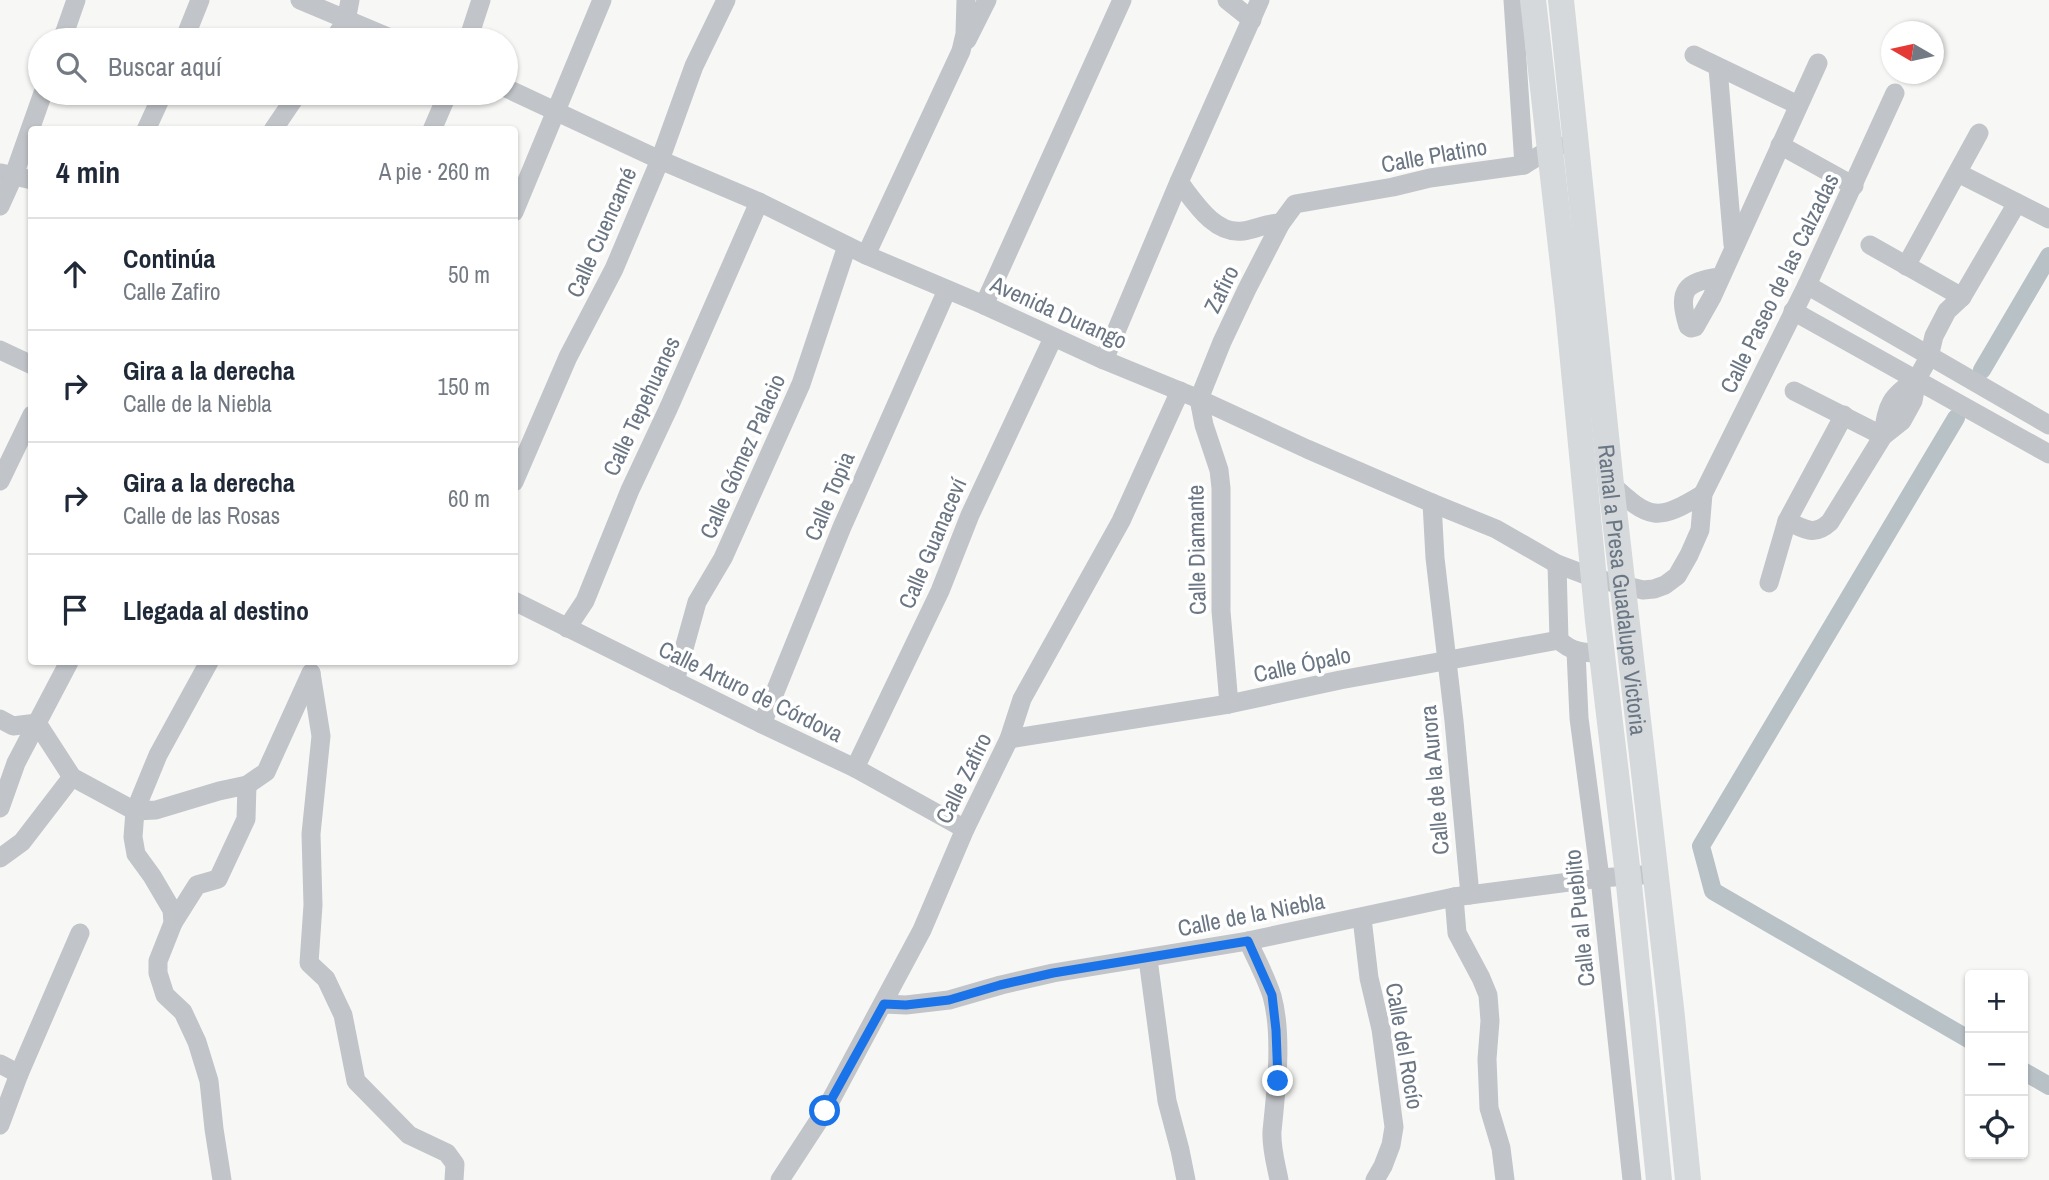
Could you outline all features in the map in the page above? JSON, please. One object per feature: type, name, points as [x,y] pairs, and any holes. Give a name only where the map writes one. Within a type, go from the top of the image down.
[{"type":"main road","name":"Ramal a Presa Guadalupe Victoria","points":[[1534,0],[1594,578],[1589,652],[1628,875],[1659,1180]]},
{"type":"main road","name":"Ramal a Presa Guadalupe Victoria","points":[[1561,0],[1688,1180]]},
{"type":"street","points":[[66,28],[75,0]]},
{"type":"street","points":[[189,28],[200,0]]},
{"type":"street","points":[[300,0],[364,28]]},
{"type":"street","points":[[341,28],[346,21],[350,0]]},
{"type":"street","points":[[472,28],[481,0]]},
{"type":"street","points":[[518,202],[602,0]]},
{"type":"street","name":"Calle Cuencamé","points":[[518,473],[568,357],[610,279],[660,160],[694,66],[726,0]]},
{"type":"street","points":[[961,51],[965,34],[966,0]]},
{"type":"street","points":[[866,255],[987,0]]},
{"type":"street","points":[[984,305],[1122,0]]},
{"type":"street","points":[[1227,0],[1252,20]]},
{"type":"street","points":[[1104,360],[1260,0]]},
{"type":"street","points":[[1513,0],[1524,165]]},
{"type":"street","points":[[1694,55],[1798,105]]},
{"type":"street","points":[[1720,277],[1818,63]]},
{"type":"street","points":[[1718,68],[1733,248]]},
{"type":"street","name":"Calle Paseo de las Calzadas","points":[[1623,584],[1643,590],[1665,585],[1676,576],[1689,555],[1700,530],[1703,494],[1807,285],[1895,93]]},
{"type":"street","name":"Avenida Durango","points":[[518,94],[758,202],[866,255],[1496,529],[1557,564],[1594,578],[1623,584]]},
{"type":"street","points":[[32,126],[39,105]]},
{"type":"street","points":[[148,126],[157,105]]},
{"type":"street","points":[[276,126],[290,105]]},
{"type":"street","points":[[434,126],[443,105]]},
{"type":"street","points":[[1906,266],[1979,133]]},
{"type":"street","points":[[0,206],[15,176],[28,137]]},
{"type":"street","name":"Calle Platino","points":[[1295,204],[1393,187],[1430,177],[1524,165],[1550,149],[1576,141]]},
{"type":"street","points":[[1780,145],[1854,186]]},
{"type":"street","points":[[1958,173],[2049,219]]},
{"type":"street","points":[[1179,182],[1197,205],[1225,229],[1240,231],[1281,223]]},
{"type":"street","name":"Calle Tepehuanes","points":[[567,628],[585,601],[629,490],[669,407],[758,202]]},
{"type":"street","points":[[1787,521],[1811,531],[1822,529],[1830,522],[1883,436],[1886,412],[1898,392],[1917,379],[1929,357],[1945,343],[1958,319],[1962,297],[2017,203]]},
{"type":"street","name":"Zafiro","points":[[1199,399],[1227,331],[1281,223],[1295,204]]},
{"type":"street","points":[[1870,245],[1962,297]]},
{"type":"street","name":"Calle Gómez Palacio","points":[[675,681],[697,602],[723,558],[801,384],[847,246]]},
{"type":"street","points":[[1807,285],[2049,425]]},
{"type":"street","name":"Calle Topia","points":[[762,724],[842,527],[947,290]]},
{"type":"street","points":[[1793,311],[2049,454]]},
{"type":"street","name":"Calle Guanaceví","points":[[855,768],[940,592],[970,515],[1053,338]]},
{"type":"street","points":[[0,350],[28,363]]},
{"type":"street","name":"Calle Zafiro","points":[[780,1180],[825,1111],[922,930],[965,829],[1009,739],[1022,699],[1121,521],[1180,391]]},
{"type":"street","points":[[1794,391],[1883,436]]},
{"type":"street","name":"Calle Diamante","points":[[1199,399],[1204,425],[1219,470],[1221,488],[1221,611],[1229,704]]},
{"type":"street","points":[[1769,583],[1787,521],[1844,415]]},
{"type":"street","points":[[0,481],[28,423]]},
{"type":"street","points":[[1611,484],[1634,505],[1649,512],[1664,514],[1703,494]]},
{"type":"street","name":"Calle de la Aurora","points":[[1432,503],[1435,558],[1454,721],[1462,896],[1457,933],[1488,995],[1489,1108],[1501,1148],[1505,1180]]},
{"type":"street","points":[[1557,564],[1559,640],[1568,648],[1589,652]]},
{"type":"street","name":"Calle Arturo de Córdova","points":[[518,603],[855,768],[965,829]]},
{"type":"street","name":"Calle Ópalo","points":[[1009,739],[1229,704],[1340,680],[1559,640]]},
{"type":"street","name":"Calle al Pueblito","points":[[1589,652],[1579,718],[1600,878],[1632,1180]]},
{"type":"street","points":[[0,808],[16,763],[67,665]]},
{"type":"street","points":[[173,923],[172,910],[136,854],[132,836],[135,811],[158,755],[207,665]]},
{"type":"street","points":[[37,723],[72,778],[135,811],[156,810],[247,785],[266,772],[313,667]]},
{"type":"street","points":[[313,667],[321,736],[311,834],[313,905],[309,963],[326,979],[344,1015],[356,1081],[409,1135],[446,1153],[455,1164],[454,1180]]},
{"type":"street","points":[[0,719],[13,726],[37,723]]},
{"type":"street","points":[[0,858],[22,842],[72,778]]},
{"type":"street","points":[[222,1180],[209,1081],[197,1042],[183,1012],[165,995],[158,973],[158,961],[173,923],[197,885],[218,880],[246,819],[247,785]]},
{"type":"street","name":"Calle de la Niebla","points":[[884,1004],[906,1005],[949,1000],[1053,973],[1248,941],[1462,896],[1600,878],[1656,874]]},
{"type":"street","name":"Calle del Rocío","points":[[1362,918],[1369,978],[1381,1030],[1394,1127],[1391,1145],[1375,1180]]},
{"type":"street","points":[[0,1125],[80,933]]},
{"type":"street","points":[[1248,941],[1272,995],[1275,1013],[1278,1081],[1272,1133],[1279,1180]]},
{"type":"street","points":[[1149,958],[1167,1101],[1186,1180]]},
{"type":"street","points":[[0,1064],[19,1074]]},
{"type":"street","points":[[1625,1120],[1652,1117]]},
{"type":"waterway","points":[[1982,370],[2049,256]]},
{"type":"waterway","points":[[1956,418],[1701,846],[1713,891],[1965,1037]]},
{"type":"waterway","points":[[2028,1074],[2049,1086]]},
{"type":"route","points":[[825,1111],[884,1004],[906,1005],[949,1000],[1053,973],[1248,941],[1272,995],[1278,1081]]}]
